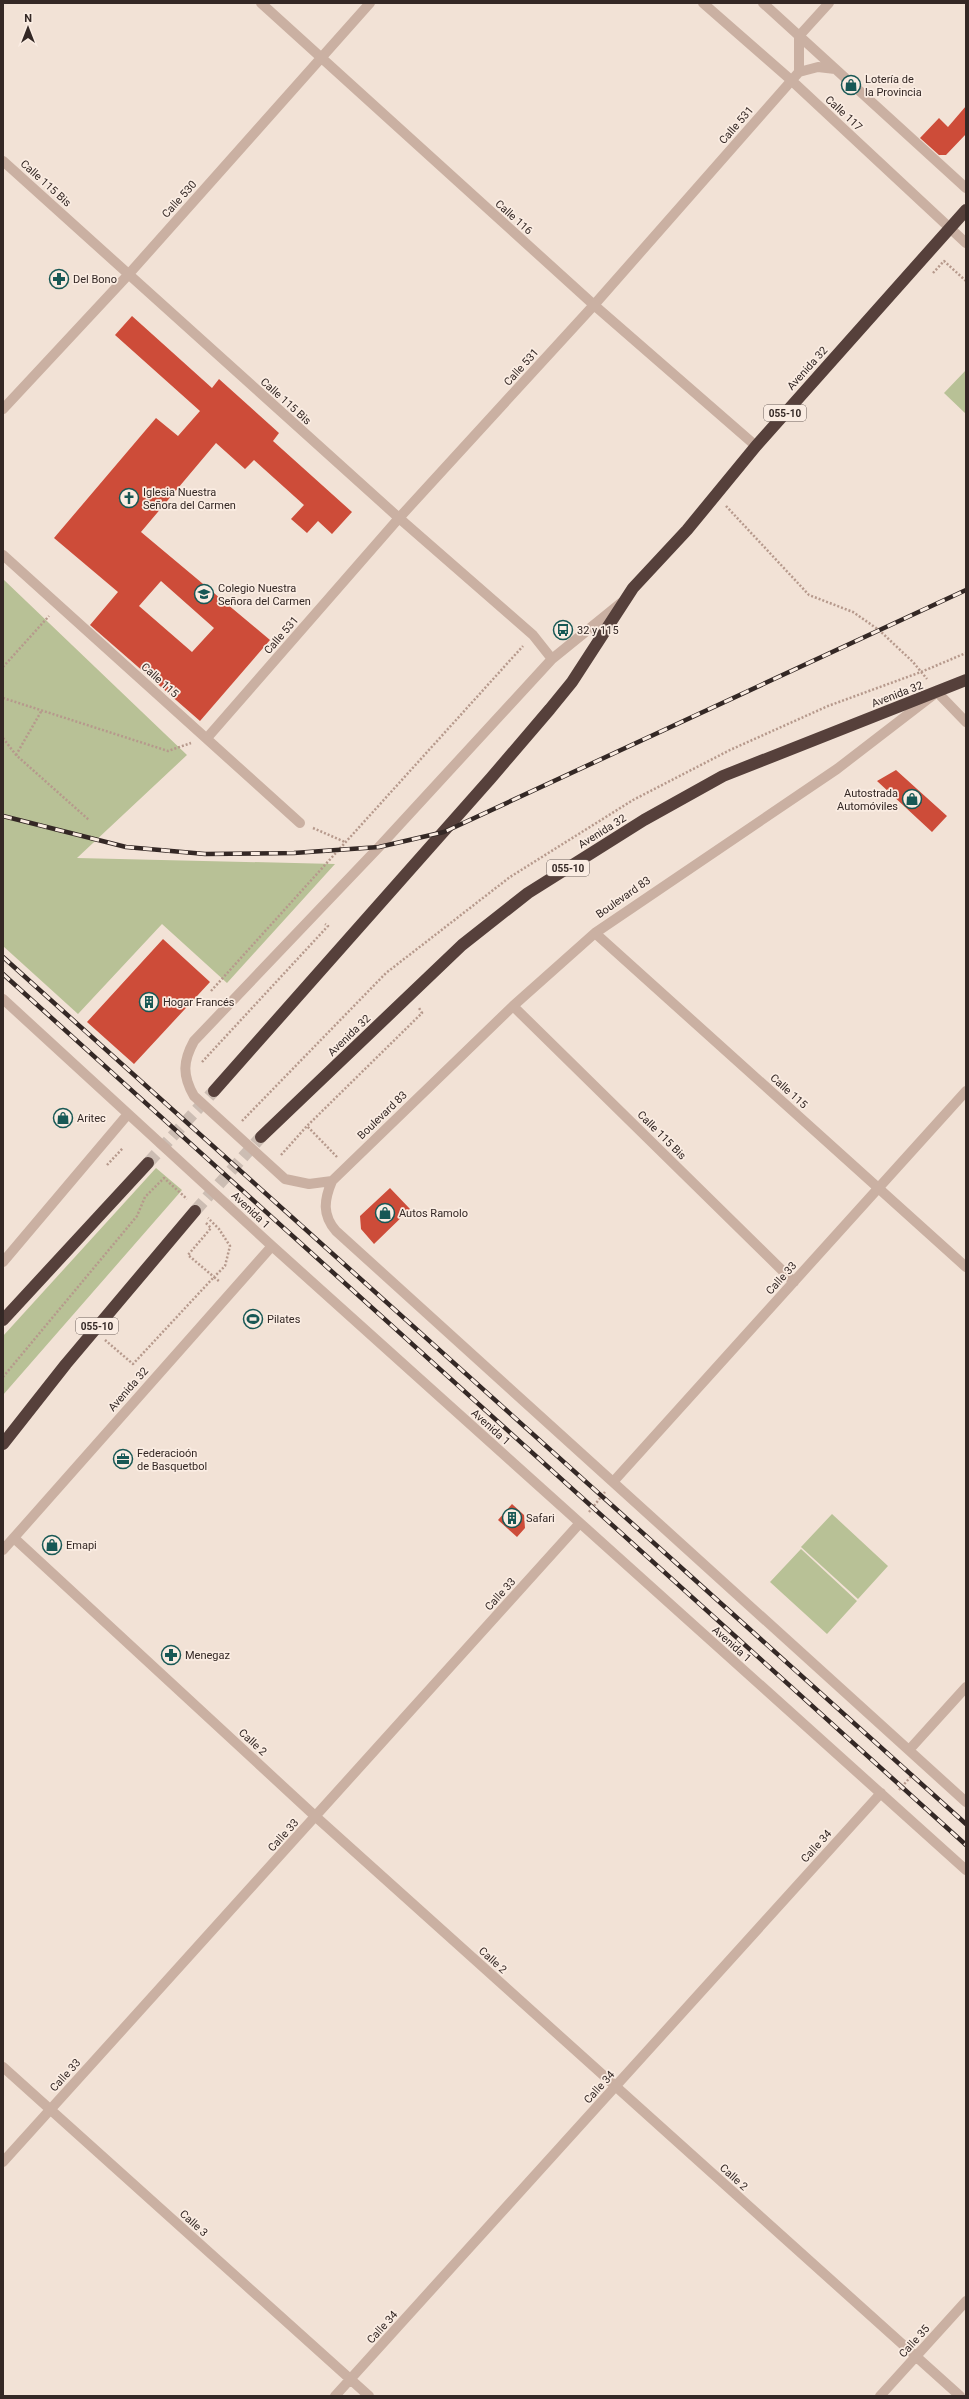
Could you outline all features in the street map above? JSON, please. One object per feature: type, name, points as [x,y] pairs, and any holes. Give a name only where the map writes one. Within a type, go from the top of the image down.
[{"type":"highway","name":"Avenida 32","points":[[214,1091],[572,682],[633,588],[687,530],[756,446],[966,210]]},
{"type":"highway","name":"Boulevard 83","points":[[937,692],[966,680]]},
{"type":"highway","name":"Avenida 32","points":[[261,1137],[462,945],[528,893],[644,820],[724,776],[937,692]]},
{"type":"highway","points":[[3,1320],[148,1163]]},
{"type":"highway","name":"055-10","points":[[3,1444],[61,1369],[195,1210]]},
{"type":"street","name":"Calle 116","points":[[261,3],[594,305],[756,446]]},
{"type":"street","name":"Calle 530","points":[[3,409],[128,275],[370,3]]},
{"type":"street","name":"Calle 117","points":[[702,3],[791,80],[966,243]]},
{"type":"street","points":[[763,3],[966,188]]},
{"type":"street","points":[[829,3],[799,36],[799,72],[818,67],[835,69]]},
{"type":"street","name":"Calle 531","points":[[207,738],[399,518],[594,305],[799,72]]},
{"type":"street","name":"Calle 115 Bis","points":[[3,161],[399,518],[533,635],[552,659]]},
{"type":"street","name":"Calle 115","points":[[3,555],[300,823]]},
{"type":"street","name":"Avenida 32","points":[[332,1181],[297,1183],[277,1174],[194,1096],[186,1082],[184,1069],[186,1055],[194,1041],[380,847],[552,659],[624,601]]},
{"type":"street","points":[[937,692],[966,722]]},
{"type":"street","name":"Boulevard 83","points":[[332,1181],[513,1006],[595,933],[837,769],[937,692]]},
{"type":"street","name":"Calle 115","points":[[595,933],[966,1267]]},
{"type":"street","name":"Avenida 1","points":[[3,999],[272,1246],[966,1870]]},
{"type":"street","name":"Calle 115 Bis","points":[[513,1006],[794,1282]]},
{"type":"street","name":"Calle 33","points":[[613,1482],[966,1090]]},
{"type":"street","points":[[3,1262],[128,1114]]},
{"type":"street","points":[[332,1181],[326,1201],[325,1212],[328,1223],[336,1231],[966,1802]]},
{"type":"street","name":"Avenida 32","points":[[3,1550],[272,1246]]},
{"type":"street","name":"Calle 33","points":[[3,2162],[580,1523]]},
{"type":"street","name":"Calle 2","points":[[14,1538],[316,1816],[960,2396]]},
{"type":"street","points":[[909,1750],[966,1687]]},
{"type":"street","name":"Calle 34","points":[[335,2396],[881,1793]]},
{"type":"street","name":"Calle 3","points":[[3,2067],[369,2396]]},
{"type":"street","name":"Calle 35","points":[[880,2396],[966,2301]]},
{"type":"path","points":[[716,494],[809,595],[853,612],[879,630],[913,662],[937,692]]},
{"type":"path","points":[[3,667],[59,605]]},
{"type":"path","points":[[212,991],[533,635]]},
{"type":"path","points":[[3,698],[168,751],[207,738]]},
{"type":"path","points":[[16,755],[42,710]]},
{"type":"path","points":[[3,738],[16,755],[89,820]]},
{"type":"path","points":[[300,823],[345,842]]},
{"type":"path","points":[[277,1152],[281,1155],[307,1126],[422,1013],[416,1005]]},
{"type":"path","points":[[307,1126],[347,1168]]},
{"type":"path","points":[[194,1259],[188,1255],[211,1228],[204,1220]]},
{"type":"path","points":[[108,1333],[103,1339],[133,1364],[214,1277],[231,1291]]},
{"type":"path","points":[[580,1523],[613,1482]]},
{"type":"path","points":[[889,1800],[923,1763]]},
{"type":"green space","points":[[966,370],[966,414],[944,393]]},
{"type":"green space","points":[[3,579],[187,755],[77,858],[335,864],[227,983],[162,924],[78,1014],[3,946]]},
{"type":"green space","points":[[156,1168],[182,1190],[3,1395],[3,1336]]},
{"type":"green space","points":[[832,1514],[888,1566],[858,1599],[801,1547]]},
{"type":"green space","points":[[801,1549],[857,1601],[827,1634],[770,1582]]},
{"type":"building","points":[[966,106],[966,134],[946,155],[939,155],[920,138],[939,118],[948,127]]},
{"type":"building","points":[[132,316],[212,388],[219,379],[279,433],[273,441],[352,512],[332,534],[318,521],[307,533],[291,519],[304,505],[254,460],[245,469],[216,443],[141,532],[270,640],[200,721],[90,625],[118,592],[54,538],[156,418],[178,436],[200,411],[115,335]],"holes":[[[161,581],[214,628],[192,652],[139,606]]]},
{"type":"building","name":"Autostrada Automóviles","points":[[896,770],[947,816],[932,832],[877,781]]},
{"type":"building","name":"Hogar Francés","points":[[163,939],[210,982],[134,1064],[87,1022]]},
{"type":"building","name":"Autos Ramolo","points":[[390,1188],[410,1209],[374,1244],[361,1229],[360,1216]]},
{"type":"building","name":"Safari","points":[[512,1504],[524,1515],[525,1528],[517,1537],[498,1520]]},
{"type":"tunnel","points":[[148,1163],[214,1091]]},
{"type":"tunnel","points":[[195,1211],[261,1137]]},
{"type":"railway","points":[[3,816],[126,847],[205,854],[294,853],[379,847],[444,832],[966,590]]},
{"type":"railway","points":[[3,957],[966,1824]]},
{"type":"railway","points":[[3,974],[966,1845]]},
{"type":"place","name":"Lotería de la Provincia","points":[[851,85]]},
{"type":"place","name":"Del Bono","points":[[59,279]]},
{"type":"place","name":"Iglesia Nuestra Señora del Carmen","points":[[129,498]]},
{"type":"place","name":"Colegio Nuestra Señora del Carmen","points":[[204,594]]},
{"type":"place","name":"32 y 115","points":[[563,630]]},
{"type":"place","name":"Autostrada Automóviles","points":[[912,799]]},
{"type":"place","name":"Hogar Francés","points":[[149,1002]]},
{"type":"place","name":"Aritec","points":[[63,1118]]},
{"type":"place","name":"Autos Ramolo","points":[[385,1213]]},
{"type":"place","name":"Pilates","points":[[253,1319]]},
{"type":"place","name":"Federacioón de Basquetbol","points":[[123,1459]]},
{"type":"place","name":"Safari","points":[[512,1518]]},
{"type":"place","name":"Emapi","points":[[52,1545]]},
{"type":"place","name":"Menegaz","points":[[171,1655]]}]
